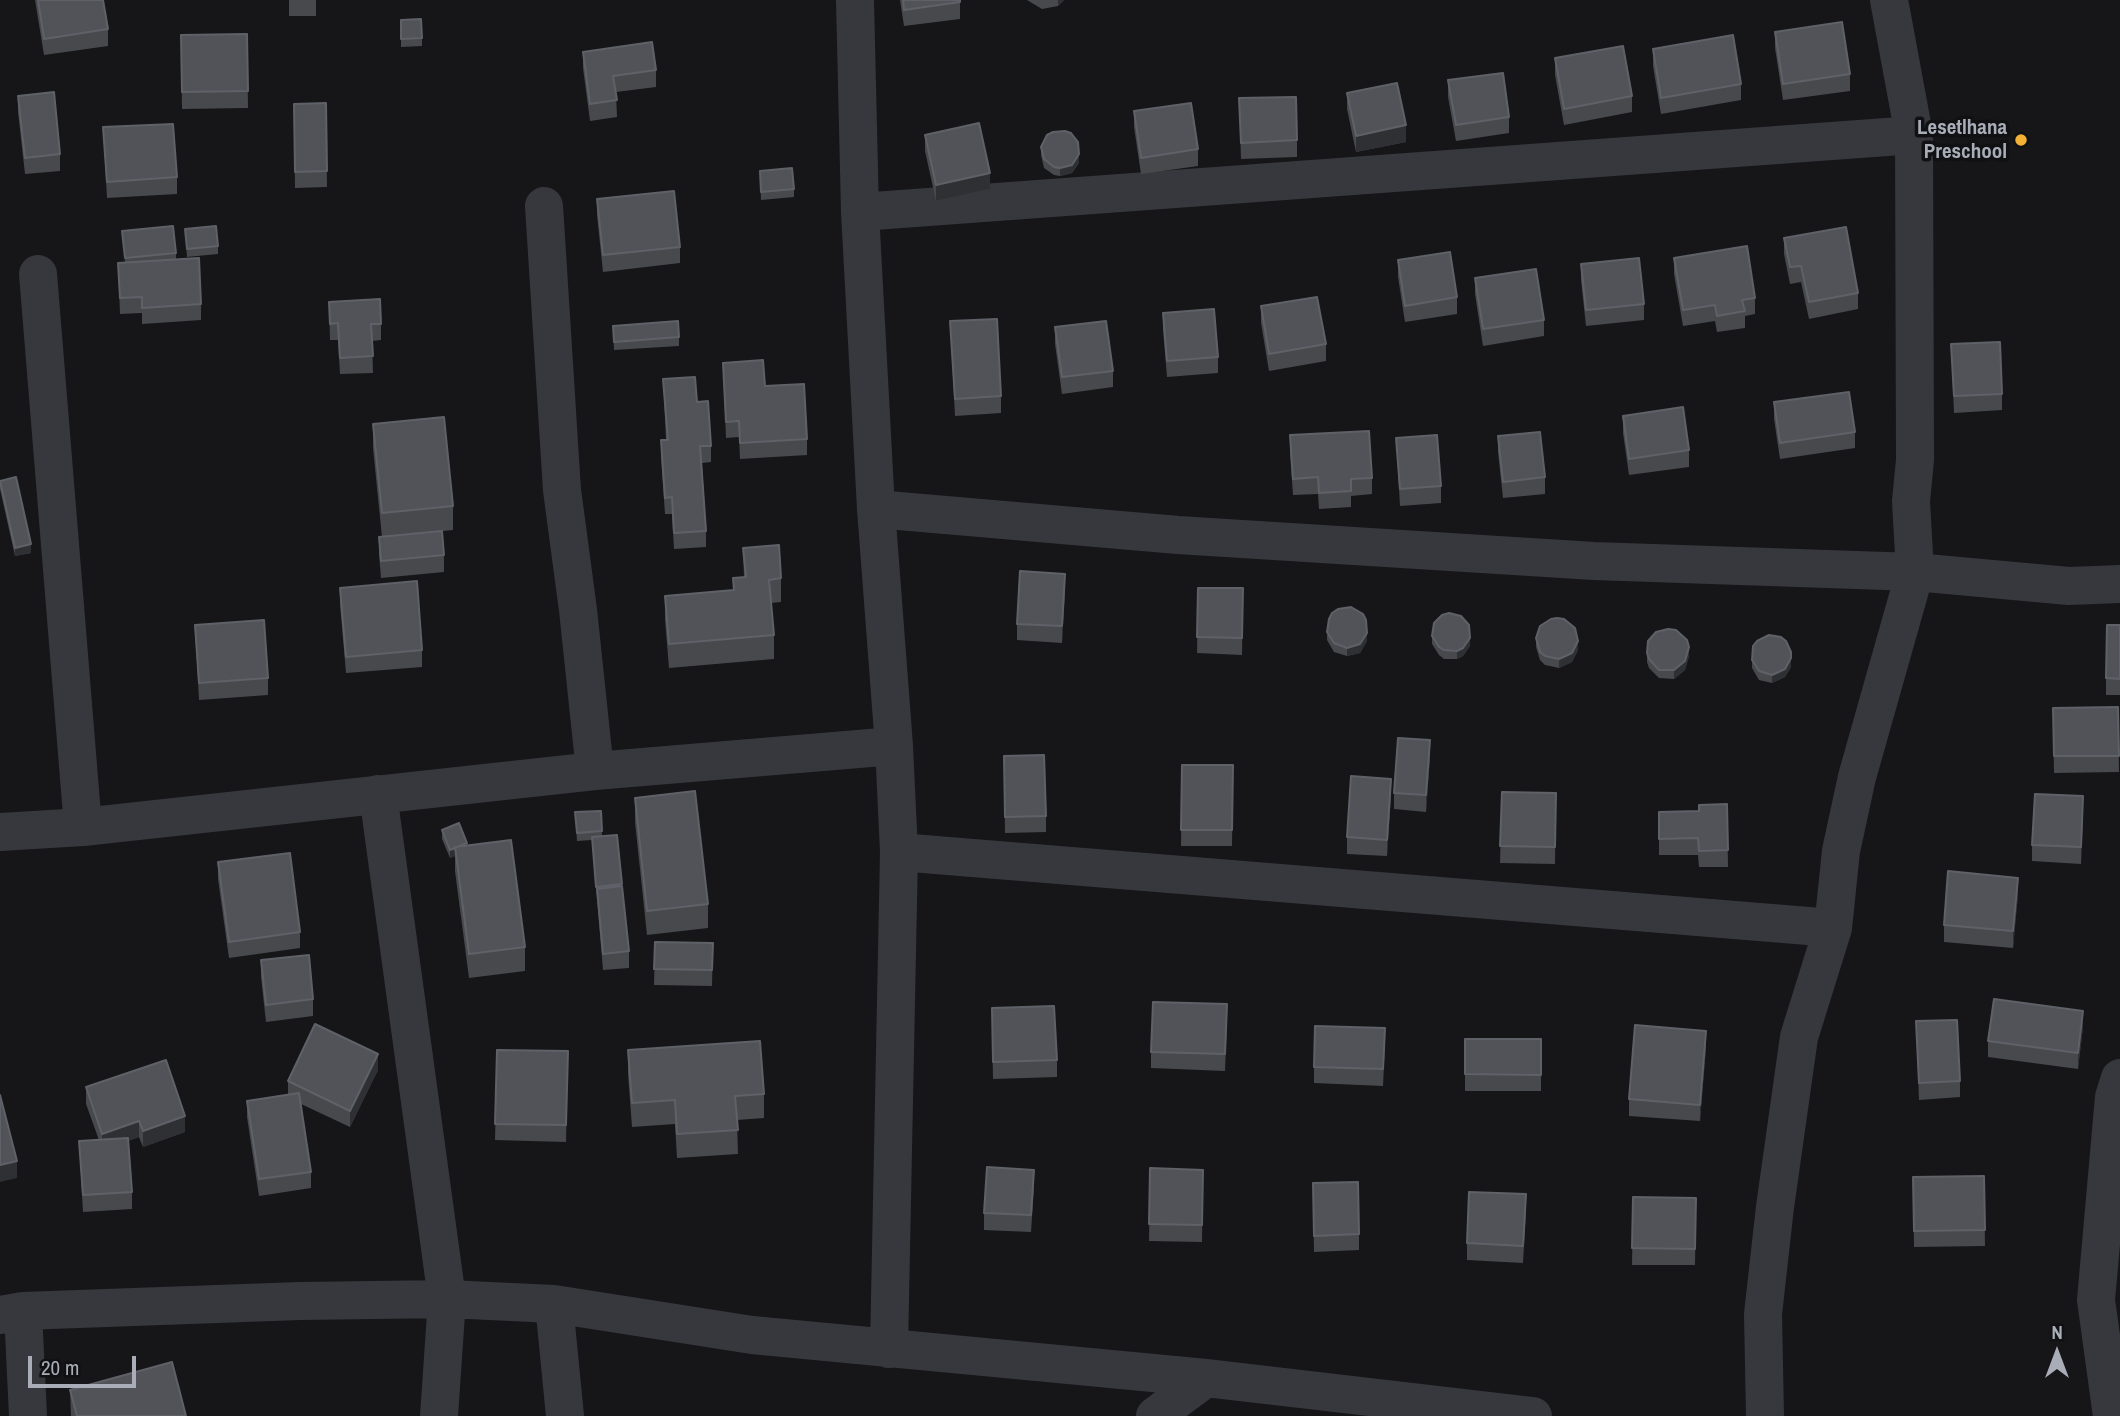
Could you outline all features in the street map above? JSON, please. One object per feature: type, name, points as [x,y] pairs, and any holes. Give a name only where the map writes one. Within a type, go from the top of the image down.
[{"type":"street","points":[[855,0],[860,212],[899,852],[889,1349]]},
{"type":"street","points":[[1765,1416],[1763,1314],[1776,1194],[1799,1037],[1833,928],[1841,851],[1857,778],[1915,572],[1912,501],[1915,460],[1914,135],[1889,0]]},
{"type":"street","points":[[860,212],[1914,135]]},
{"type":"street","points":[[544,206],[562,490],[595,772]]},
{"type":"street","points":[[38,274],[83,827]]},
{"type":"street","points":[[876,509],[1178,535],[1594,561],[1915,572],[2068,586],[2120,584]]},
{"type":"street","points":[[0,832],[83,827],[595,772],[894,746]]},
{"type":"street","points":[[378,794],[447,1299],[439,1416]]},
{"type":"street","points":[[899,852],[1833,928]]},
{"type":"street","points":[[2112,1416],[2096,1300],[2115,1097],[2120,1078]]},
{"type":"street","points":[[28,1416],[11,1313],[300,1301],[447,1299],[554,1304],[752,1335],[1206,1378],[1533,1416]]},
{"type":"street","points":[[554,1304],[565,1416]]},
{"type":"street","points":[[1159,1415],[1206,1378]]},
{"type":"building","points":[[38,0],[103,0],[108,29],[44,39]]},
{"type":"building","points":[[903,0],[960,0],[960,2],[904,10]]},
{"type":"building","points":[[421,19],[422,38],[401,39],[401,20]]},
{"type":"building","points":[[1842,22],[1850,74],[1783,84],[1775,32]]},
{"type":"building","points":[[247,34],[248,91],[182,92],[181,35]]},
{"type":"building","points":[[1733,35],[1741,84],[1661,98],[1653,49]]},
{"type":"building","points":[[652,42],[656,70],[613,76],[617,100],[590,104],[583,52]]},
{"type":"building","points":[[1623,46],[1632,96],[1564,109],[1555,58]]},
{"type":"building","points":[[1503,73],[1509,117],[1456,125],[1448,80]]},
{"type":"building","points":[[1397,83],[1406,125],[1356,136],[1347,93]]},
{"type":"building","points":[[54,92],[60,154],[25,158],[18,96]]},
{"type":"building","points":[[1296,97],[1297,140],[1241,143],[1239,98]]},
{"type":"building","points":[[326,103],[327,171],[295,172],[294,104]]},
{"type":"building","points":[[1191,103],[1198,149],[1141,158],[1134,111]]},
{"type":"building","points":[[979,123],[990,173],[936,185],[925,135]]},
{"type":"building","points":[[173,124],[177,177],[107,182],[103,127]]},
{"type":"building","points":[[1065,131],[1071,133],[1078,142],[1079,154],[1072,165],[1054,167],[1044,159],[1041,147],[1047,135]]},
{"type":"building","points":[[792,168],[794,189],[761,192],[760,171]]},
{"type":"building","points":[[674,191],[680,247],[603,255],[597,199]]},
{"type":"building","points":[[173,226],[176,253],[125,258],[122,231]]},
{"type":"building","points":[[216,226],[218,246],[187,249],[185,229]]},
{"type":"building","points":[[1846,227],[1858,293],[1809,302],[1801,266],[1790,267],[1784,238]]},
{"type":"building","points":[[1747,246],[1755,298],[1742,300],[1745,311],[1717,316],[1715,305],[1683,310],[1674,258]]},
{"type":"building","points":[[1450,252],[1457,297],[1405,306],[1398,260]]},
{"type":"building","points":[[199,258],[201,304],[142,308],[142,297],[120,298],[118,263]]},
{"type":"building","points":[[1639,258],[1644,304],[1586,310],[1581,264]]},
{"type":"building","points":[[1536,269],[1544,320],[1483,329],[1475,278]]},
{"type":"building","points":[[1317,297],[1326,344],[1269,354],[1261,306]]},
{"type":"building","points":[[380,299],[381,324],[371,324],[373,356],[340,358],[338,323],[330,324],[329,302]]},
{"type":"building","points":[[1214,309],[1218,357],[1167,361],[1163,313]]},
{"type":"building","points":[[997,319],[1001,396],[955,399],[950,321]]},
{"type":"building","points":[[678,321],[679,337],[614,342],[613,326]]},
{"type":"building","points":[[1106,321],[1113,371],[1062,377],[1055,327]]},
{"type":"building","points":[[2000,342],[2002,394],[1954,396],[1951,344]]},
{"type":"building","points":[[763,360],[765,386],[804,384],[807,439],[740,443],[739,421],[726,422],[723,363]]},
{"type":"building","points":[[695,377],[697,402],[708,401],[711,446],[700,446],[706,531],[674,533],[672,497],[665,498],[661,440],[668,440],[663,379]]},
{"type":"building","points":[[1849,392],[1855,432],[1780,443],[1774,402]]},
{"type":"building","points":[[1683,407],[1689,450],[1629,459],[1623,416]]},
{"type":"building","points":[[444,417],[453,506],[382,513],[373,424]]},
{"type":"building","points":[[1369,431],[1372,478],[1351,479],[1351,491],[1319,493],[1318,477],[1293,479],[1290,435]]},
{"type":"building","points":[[1540,432],[1545,477],[1503,482],[1498,436]]},
{"type":"building","points":[[1437,435],[1441,486],[1400,489],[1396,438]]},
{"type":"building","points":[[16,477],[31,544],[15,548],[0,481]]},
{"type":"building","points":[[442,531],[444,555],[381,561],[379,537]]},
{"type":"building","points":[[779,545],[781,578],[769,580],[774,635],[669,644],[665,596],[734,590],[733,578],[746,577],[743,548]]},
{"type":"building","points":[[1020,571],[1065,574],[1062,626],[1017,624]]},
{"type":"building","points":[[417,581],[422,650],[346,657],[340,588]]},
{"type":"building","points":[[1198,588],[1243,588],[1242,638],[1197,637]]},
{"type":"building","points":[[1351,607],[1363,614],[1367,633],[1360,644],[1347,648],[1334,643],[1327,632],[1332,613]]},
{"type":"building","points":[[1449,613],[1461,616],[1469,625],[1470,638],[1463,648],[1457,651],[1439,647],[1432,636],[1434,623],[1442,615]]},
{"type":"building","points":[[1557,618],[1564,619],[1575,628],[1578,641],[1572,653],[1559,659],[1540,652],[1536,638],[1540,626]]},
{"type":"building","points":[[264,620],[268,678],[199,683],[195,625]]},
{"type":"building","points":[[2107,625],[2120,625],[2120,679],[2106,678]]},
{"type":"building","points":[[1676,630],[1687,640],[1689,647],[1685,661],[1674,670],[1659,670],[1649,659],[1648,641],[1656,632]]},
{"type":"building","points":[[1769,635],[1781,637],[1791,652],[1785,669],[1772,675],[1759,671],[1752,660],[1753,646]]},
{"type":"building","points":[[2118,707],[2119,756],[2054,756],[2053,708]]},
{"type":"building","points":[[1398,738],[1430,740],[1426,795],[1394,793]]},
{"type":"building","points":[[1044,755],[1046,816],[1005,817],[1004,756]]},
{"type":"building","points":[[1182,765],[1233,765],[1232,830],[1181,830]]},
{"type":"building","points":[[1351,776],[1391,779],[1387,840],[1347,837]]},
{"type":"building","points":[[695,791],[708,904],[647,911],[635,798]]},
{"type":"building","points":[[1502,792],[1556,793],[1555,847],[1500,846]]},
{"type":"building","points":[[2035,794],[2083,796],[2081,847],[2032,845]]},
{"type":"building","points":[[1727,804],[1728,850],[1699,851],[1698,838],[1659,839],[1659,812],[1699,811],[1699,805]]},
{"type":"building","points":[[601,811],[602,831],[577,833],[575,812]]},
{"type":"building","points":[[459,823],[467,843],[450,850],[442,830]]},
{"type":"building","points":[[617,835],[622,884],[596,887],[592,837]]},
{"type":"building","points":[[511,840],[525,947],[469,954],[455,847]]},
{"type":"building","points":[[290,853],[300,932],[229,942],[218,862]]},
{"type":"building","points":[[1948,871],[2018,878],[2013,931],[1944,925]]},
{"type":"building","points":[[622,886],[629,951],[603,954],[597,889]]},
{"type":"building","points":[[655,942],[713,943],[712,970],[654,969]]},
{"type":"building","points":[[309,955],[313,999],[266,1005],[261,960]]},
{"type":"building","points":[[1994,999],[2083,1011],[2078,1053],[1988,1041]]},
{"type":"building","points":[[1153,1002],[1227,1004],[1225,1054],[1151,1052]]},
{"type":"building","points":[[1054,1006],[1057,1060],[993,1062],[992,1008]]},
{"type":"building","points":[[1957,1020],[1960,1081],[1919,1083],[1916,1021]]},
{"type":"building","points":[[315,1024],[378,1054],[350,1111],[288,1081]]},
{"type":"building","points":[[1635,1025],[1706,1031],[1700,1105],[1629,1099]]},
{"type":"building","points":[[1315,1026],[1385,1028],[1383,1069],[1314,1067]]},
{"type":"building","points":[[1465,1039],[1541,1039],[1541,1075],[1465,1074]]},
{"type":"building","points":[[760,1041],[764,1094],[735,1096],[738,1130],[677,1134],[675,1100],[632,1103],[628,1050]]},
{"type":"building","points":[[497,1050],[568,1051],[566,1125],[495,1124]]},
{"type":"building","points":[[166,1060],[185,1116],[143,1131],[139,1121],[102,1134],[86,1087]]},
{"type":"building","points":[[299,1093],[311,1172],[259,1179],[247,1101]]},
{"type":"building","points":[[0,1095],[17,1161],[0,1165]]},
{"type":"building","points":[[128,1138],[132,1192],[83,1195],[79,1141]]},
{"type":"building","points":[[987,1167],[1034,1170],[1031,1215],[984,1213]]},
{"type":"building","points":[[1150,1168],[1203,1170],[1202,1225],[1149,1224]]},
{"type":"building","points":[[1984,1176],[1985,1230],[1914,1231],[1913,1177]]},
{"type":"building","points":[[1358,1182],[1359,1234],[1314,1236],[1313,1183]]},
{"type":"building","points":[[1469,1192],[1526,1194],[1523,1246],[1467,1243]]},
{"type":"building","points":[[1633,1197],[1696,1198],[1695,1249],[1632,1248]]},
{"type":"building","points":[[172,1362],[186,1416],[77,1416],[70,1390]]},
{"type":"place","name":"Lesetlhana Preschool","points":[[2021,140]]}]
